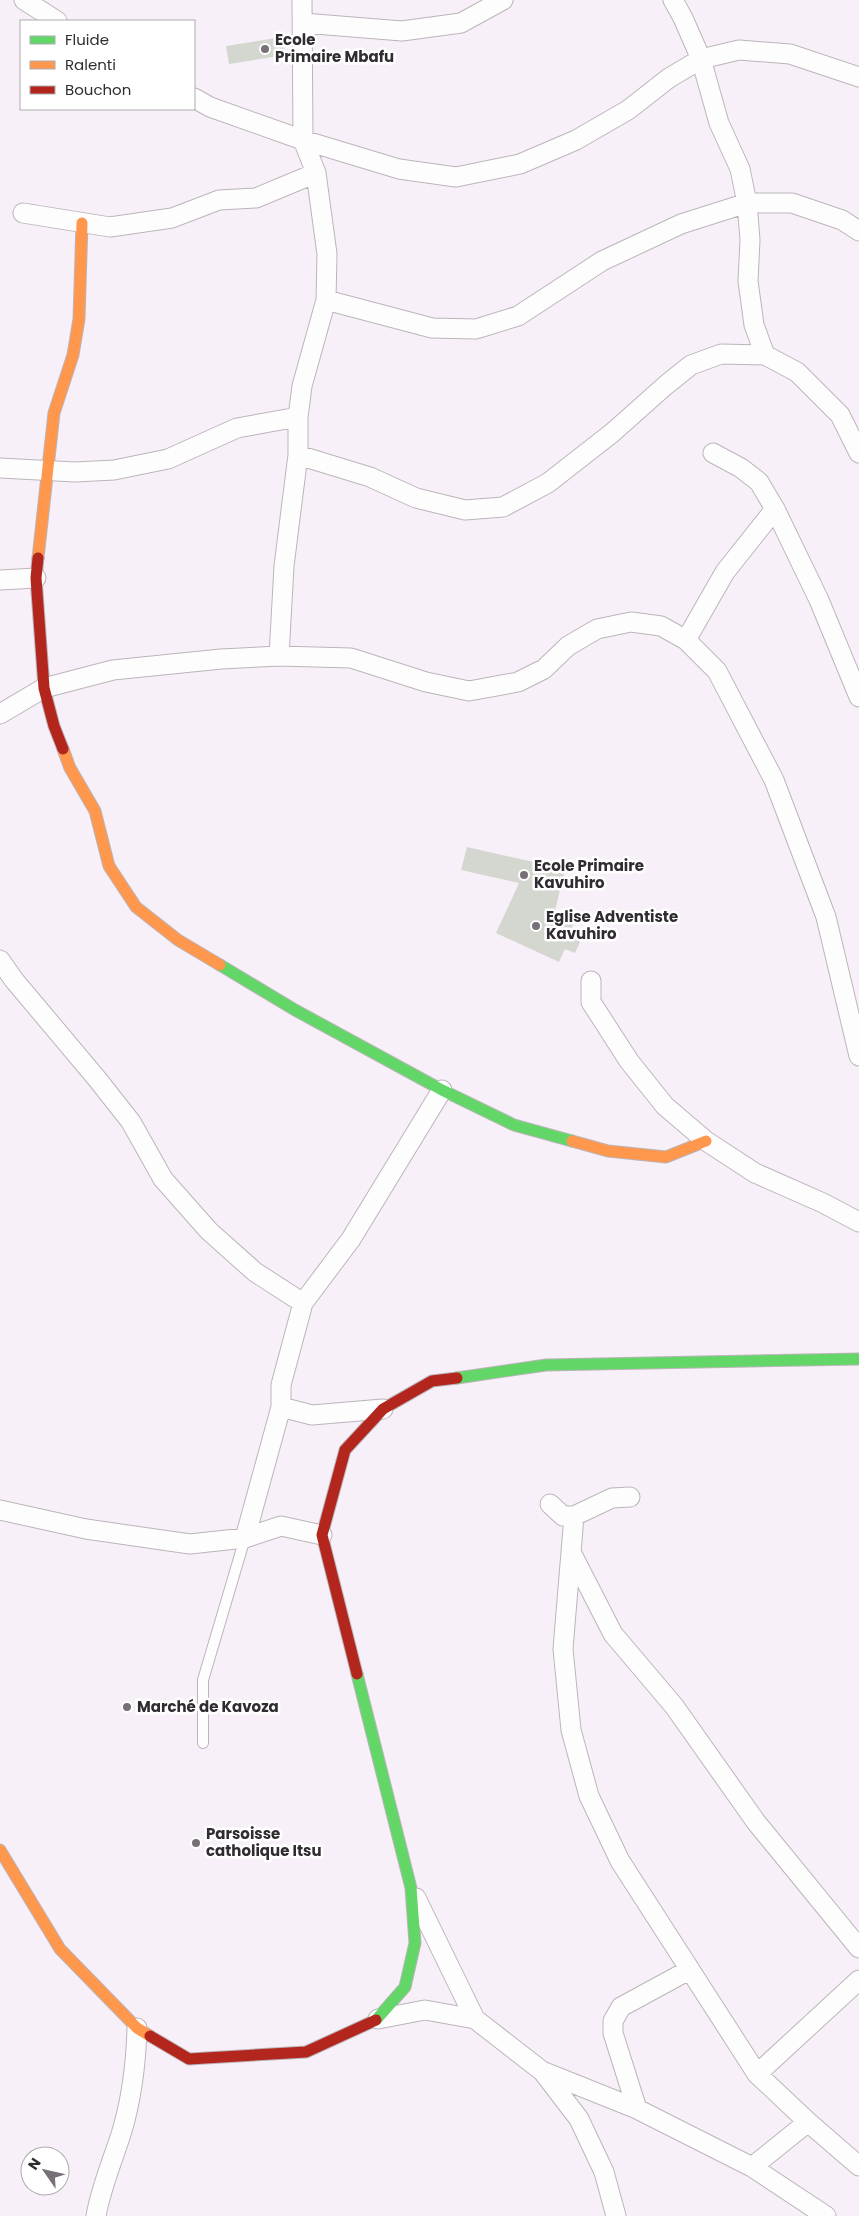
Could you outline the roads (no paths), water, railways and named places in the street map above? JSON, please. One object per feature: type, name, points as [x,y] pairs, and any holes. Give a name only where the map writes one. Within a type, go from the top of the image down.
[{"type":"main road","points":[[82,222],[79,319],[73,355],[54,413],[36,578],[44,688],[54,726],[70,768],[95,810],[109,866],[136,907],[178,940],[295,1010],[442,1090],[514,1125],[608,1151],[666,1157],[706,1141]]},
{"type":"main road","points":[[0,1850],[60,1949],[137,2028],[189,2059],[306,2052],[378,2019],[405,1986],[415,1943],[411,1888],[322,1534],[345,1450],[383,1408],[432,1381],[546,1366],[859,1359]]},
{"type":"street","points":[[24,0],[55,20]]},
{"type":"street","points":[[279,656],[284,566],[298,455],[298,417],[302,386],[326,300],[327,254],[316,173],[303,140],[302,0]]},
{"type":"street","points":[[302,23],[402,31],[461,22],[504,0]]},
{"type":"street","points":[[673,0],[701,59],[719,123],[740,169],[747,203],[750,240],[748,281],[754,325],[765,355]]},
{"type":"street","points":[[195,99],[210,107],[303,140],[399,169],[456,177],[520,164],[576,140],[628,110],[669,78],[701,59],[739,50],[790,54],[859,77]]},
{"type":"street","points":[[22,213],[110,226],[172,218],[219,200],[256,198],[316,173]]},
{"type":"street","points":[[326,300],[432,328],[476,329],[518,316],[602,261],[681,224],[747,203],[792,203],[842,220],[859,231]]},
{"type":"street","points":[[298,455],[370,476],[416,498],[465,510],[503,507],[548,483],[612,433],[666,385],[691,366],[721,354],[765,355],[796,372],[840,414],[859,453]]},
{"type":"street","points":[[0,468],[114,470],[168,458],[237,428],[298,417]]},
{"type":"street","points":[[713,454],[741,468],[759,482],[775,509],[819,600],[859,697]]},
{"type":"street","points":[[686,640],[725,572],[775,509]]},
{"type":"street","points":[[0,580],[36,578]]},
{"type":"street","points":[[0,714],[44,688],[112,670],[221,658],[279,656],[351,658],[426,682],[469,691],[518,682],[544,668],[568,646],[597,629],[631,622],[660,626],[686,640],[716,671],[774,780],[826,917],[859,1056]]},
{"type":"street","points":[[0,960],[14,980],[98,1080],[130,1122],[163,1179],[209,1231],[255,1272],[303,1303]]},
{"type":"street","points":[[591,982],[592,1002],[629,1061],[666,1106],[706,1141],[755,1173],[823,1203],[859,1222]]},
{"type":"street","points":[[245,1538],[281,1407],[281,1385],[303,1303],[351,1239],[442,1090]]},
{"type":"street","points":[[281,1407],[312,1416],[337,1415],[383,1408]]},
{"type":"street","points":[[550,1504],[563,1516],[574,1516],[612,1498],[630,1497]]},
{"type":"street","points":[[0,1510],[86,1529],[190,1544],[245,1538],[281,1526],[322,1534]]},
{"type":"street","points":[[574,1516],[563,1649],[571,1730],[589,1796],[620,1861],[757,2074],[859,2166]]},
{"type":"street","points":[[572,1554],[613,1634],[674,1706],[756,1822],[859,1948]]},
{"type":"street","points":[[411,1888],[475,2019],[542,2071],[579,2119],[604,2172],[616,2216]]},
{"type":"street","points":[[637,2109],[613,2033],[615,2014],[621,2007],[689,1970]]},
{"type":"street","points":[[757,2074],[859,1980]]},
{"type":"street","points":[[378,2019],[425,2010],[475,2019]]},
{"type":"street","points":[[96,2216],[99,2198],[122,2130],[136,2071],[137,2028]]},
{"type":"street","points":[[542,2071],[637,2109],[752,2167],[826,2216]]},
{"type":"street","points":[[752,2167],[808,2122]]},
{"type":"lane","points":[[203,1743],[203,1680],[245,1538]]},
{"type":"place","name":"Ecole Primaire Mbafu","points":[[265,49]]},
{"type":"place","name":"Ecole Primaire Kavuhiro","points":[[524,875]]},
{"type":"place","name":"Eglise Adventiste Kavuhiro","points":[[536,926]]},
{"type":"place","name":"Marché de Kavoza","points":[[127,1707]]},
{"type":"place","name":"Parsoisse catholique Itsu","points":[[196,1843]]}]
